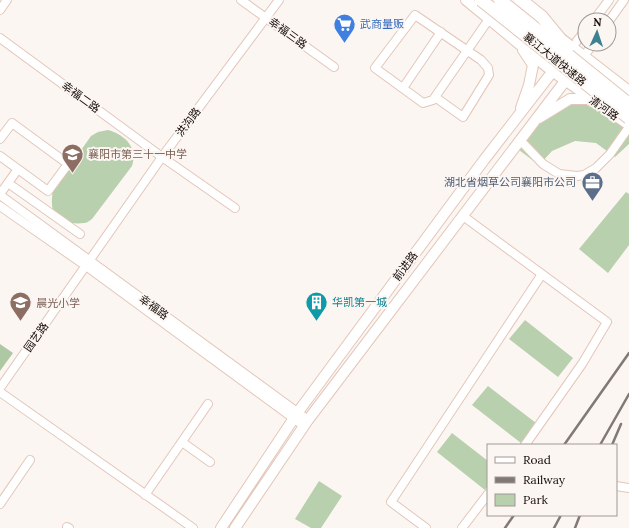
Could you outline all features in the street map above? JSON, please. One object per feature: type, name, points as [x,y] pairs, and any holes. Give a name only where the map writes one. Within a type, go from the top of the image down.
[{"type":"highway","name":"襄江大道快速路","points":[[481,0],[629,118]]},
{"type":"highway","name":"襄江大道快速路","points":[[500,0],[629,104]]},
{"type":"highway","points":[[521,0],[542,17],[561,40],[629,93]]},
{"type":"main road","name":"清河路","points":[[466,0],[552,71],[629,126]]},
{"type":"main road","points":[[513,0],[629,93]]},
{"type":"main road","points":[[518,42],[533,66],[518,116]]},
{"type":"main road","name":"前进路","points":[[221,528],[296,415],[479,166],[572,47]]},
{"type":"main road","name":"前进路","points":[[235,528],[306,423],[584,56]]},
{"type":"main road","points":[[534,121],[570,99],[588,99],[611,113]]},
{"type":"street","points":[[0,10],[7,0]]},
{"type":"street","name":"幸福三路","points":[[241,0],[334,67]]},
{"type":"street","name":"洪沟路","points":[[87,263],[162,157],[279,0]]},
{"type":"street","points":[[600,12],[609,0]]},
{"type":"street","points":[[615,12],[624,0]]},
{"type":"street","points":[[434,97],[463,117],[487,80],[489,75],[488,68],[481,60],[468,50],[416,15],[375,68],[423,103],[433,100],[434,97],[468,50],[490,19]]},
{"type":"street","points":[[403,88],[441,32]]},
{"type":"street","name":"幸福二路","points":[[0,38],[162,157],[235,208]]},
{"type":"street","name":"前进路","points":[[572,47],[577,41]]},
{"type":"street","name":"前进路","points":[[584,56],[587,52]]},
{"type":"street","points":[[0,139],[12,123],[68,164],[48,191],[0,156]]},
{"type":"street","points":[[520,140],[543,164],[559,174],[577,176],[584,175],[596,168],[610,154],[629,126]]},
{"type":"street","points":[[0,195],[18,169]]},
{"type":"street","points":[[8,183],[80,234]]},
{"type":"street","name":"幸福路","points":[[0,195],[87,263],[306,423]]},
{"type":"street","name":"幸福路","points":[[0,207],[87,263]]},
{"type":"street","points":[[463,216],[607,322],[582,364],[526,444]]},
{"type":"street","name":"园艺路","points":[[0,388],[87,263]]},
{"type":"street","points":[[426,528],[391,502],[542,274]]},
{"type":"street","points":[[0,392],[192,528]]},
{"type":"street","points":[[145,495],[208,404]]},
{"type":"street","points":[[182,442],[210,462]]},
{"type":"street","points":[[0,504],[30,460]]},
{"type":"street","points":[[617,486],[629,488]]},
{"type":"street","points":[[462,528],[487,495]]},
{"type":"green space","points":[[570,99],[588,99],[629,125],[629,144],[615,157],[596,143],[575,141],[552,151],[539,165],[515,147],[534,121]]},
{"type":"green space","points":[[108,130],[120,135],[129,143],[133,153],[132,166],[92,219],[86,223],[71,223],[58,217],[53,210],[53,190],[91,136],[98,132]]},
{"type":"green space","points":[[626,192],[629,194],[629,245],[608,273],[579,249]]},
{"type":"green space","points":[[525,320],[573,358],[558,377],[509,339]]},
{"type":"green space","points":[[0,344],[13,353],[0,371]]},
{"type":"green space","points":[[488,386],[536,423],[521,443],[472,405]]},
{"type":"green space","points":[[452,433],[487,460],[487,487],[485,490],[437,452]]},
{"type":"green space","points":[[319,481],[342,496],[321,528],[311,528],[295,519]]},
{"type":"railway","points":[[565,444],[629,353]]},
{"type":"railway","points":[[601,444],[629,394]]},
{"type":"railway","points":[[612,444],[621,424]]},
{"type":"railway","points":[[505,528],[513,516]]},
{"type":"railway","points":[[554,528],[560,516]]},
{"type":"railway","points":[[575,528],[580,516]]},
{"type":"place","name":"武商量贩","points":[[345,44]]},
{"type":"place","name":"襄阳市第三十一中学","points":[[73,174]]},
{"type":"place","name":"湖北省烟草公司襄阳市公司","points":[[592,202]]},
{"type":"place","name":"晨光小学","points":[[20,322]]},
{"type":"place","name":"华凯第一城","points":[[317,322]]}]
